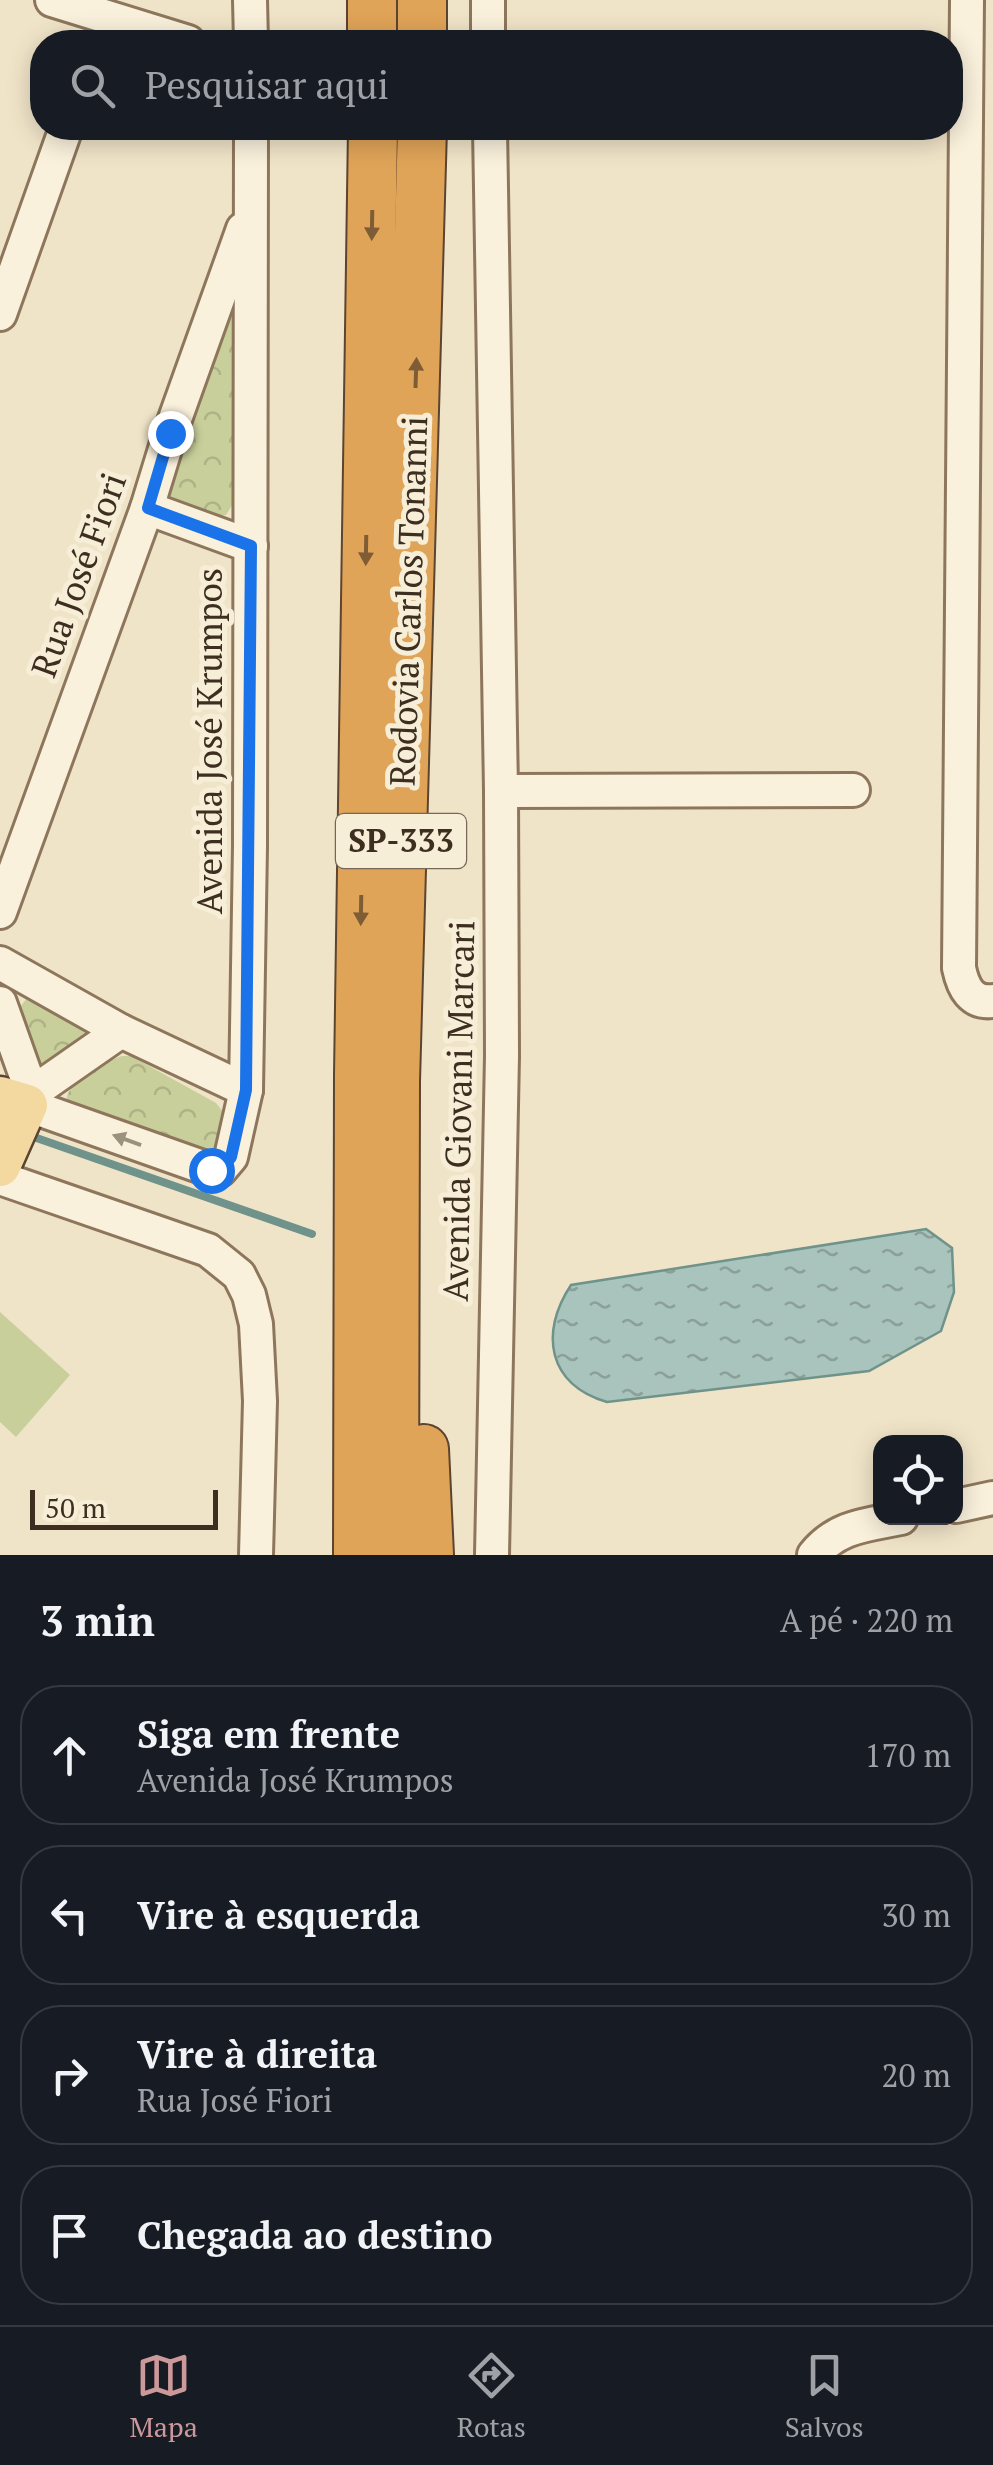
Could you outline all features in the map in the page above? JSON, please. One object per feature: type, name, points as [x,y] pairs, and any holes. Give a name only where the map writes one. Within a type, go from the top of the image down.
[{"type":"highway","points":[[372,0],[372,30]]},
{"type":"highway","points":[[422,0],[422,30]]},
{"type":"highway","name":"Rodovia Carlos Tonanni","points":[[358,1555],[372,140]]},
{"type":"highway","name":"Rodovia Carlos Tonanni","points":[[394,1555],[395,1081],[422,140]]},
{"type":"highway","points":[[407,644],[416,1306],[429,1555]]},
{"type":"highway","points":[[338,1555],[359,1181]]},
{"type":"main road","points":[[1,1169],[20,1103]]},
{"type":"street","points":[[52,0],[100,30]]},
{"type":"street","points":[[250,0],[250,30]]},
{"type":"street","points":[[488,0],[488,30]]},
{"type":"street","points":[[967,0],[959,968],[962,984],[970,996],[993,1002]]},
{"type":"street","points":[[0,314],[62,140]]},
{"type":"street","name":"Avenida José Krumpos","points":[[20,1103],[211,1170],[220,1170],[231,1157],[246,1090],[251,140]]},
{"type":"street","name":"Avenida Giovani Marcari","points":[[490,140],[501,791],[501,1076],[492,1555]]},
{"type":"street","name":"Rua José Fiori","points":[[0,912],[148,508],[170,433],[251,208]]},
{"type":"street","points":[[148,508],[251,546]]},
{"type":"street","points":[[501,791],[853,790]]},
{"type":"street","points":[[0,963],[121,1030],[246,1090]]},
{"type":"street","points":[[0,1003],[20,1103],[121,1030]]},
{"type":"street","points":[[1,1169],[208,1250],[239,1275],[256,1324],[260,1401],[256,1555]]},
{"type":"street","points":[[963,1504],[993,1498]]},
{"type":"street","points":[[819,1548],[842,1530],[873,1524]]},
{"type":"green space","points":[[234,281],[237,497],[226,515],[211,515],[186,508],[168,493]]},
{"type":"green space","points":[[27,998],[88,1031],[91,1040],[28,1076],[20,1007]]},
{"type":"green space","points":[[122,1056],[131,1056],[216,1103],[228,1118],[221,1146],[204,1155],[69,1108],[68,1092],[74,1086]]},
{"type":"green space","points":[[0,1312],[70,1375],[16,1437],[0,1422]]},
{"type":"water","points":[[926,1229],[952,1248],[954,1292],[941,1331],[869,1371],[607,1402],[572,1383],[555,1355],[555,1321],[571,1285]]},
{"type":"waterway","points":[[28,1135],[312,1234]]},
{"type":"route","points":[[170,433],[148,508],[251,546],[246,1090],[231,1157],[220,1170],[211,1170]]}]
